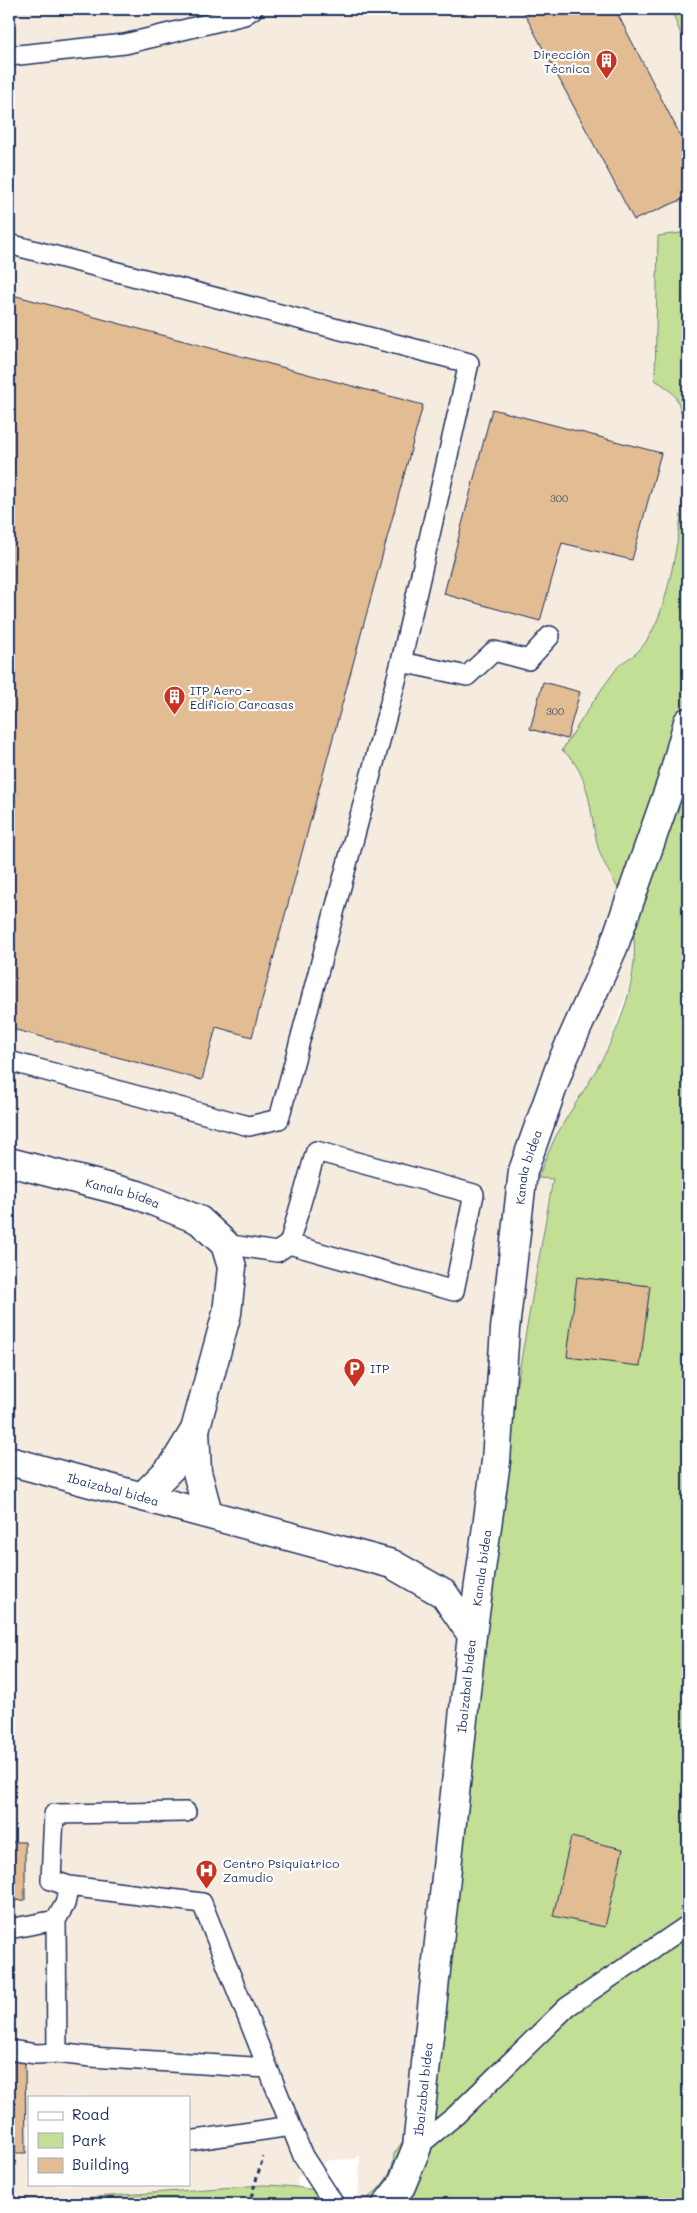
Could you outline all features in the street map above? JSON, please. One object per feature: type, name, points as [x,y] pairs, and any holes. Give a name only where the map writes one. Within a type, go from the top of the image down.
[{"type":"street","name":"Kanala bidea","points":[[472,1635],[496,1461],[506,1329],[523,1171],[561,1064],[613,948],[672,780],[688,722]]},
{"type":"street","name":"Kanala bidea","points":[[9,1162],[138,1195],[199,1220],[225,1244]]},
{"type":"street","points":[[143,1496],[174,1466],[195,1430],[227,1313],[232,1267],[225,1244]]},
{"type":"street","points":[[195,1430],[197,1472],[208,1513]]},
{"type":"street","name":"Ibaizabal bidea","points":[[9,1461],[392,1564],[444,1594],[472,1635],[417,2147],[401,2186],[388,2204]]},
{"type":"lane","points":[[9,56],[125,44],[245,11]]},
{"type":"lane","points":[[9,244],[469,363],[401,662],[279,1119],[249,1126],[9,1061]]},
{"type":"lane","points":[[401,662],[467,676],[494,651],[528,660],[550,636]]},
{"type":"lane","points":[[225,1244],[277,1252],[289,1244],[316,1151],[474,1194],[454,1291],[289,1244]]},
{"type":"lane","points":[[186,1812],[54,1814],[51,1880],[69,1886],[202,1903],[303,2156],[334,2204]]},
{"type":"lane","points":[[57,2052],[56,1920],[65,1904],[69,1886]]},
{"type":"lane","points":[[9,1929],[56,1920]]},
{"type":"lane","points":[[417,2147],[455,2116],[567,2007],[688,1925]]},
{"type":"lane","points":[[9,2050],[36,2054],[57,2052],[91,2057],[268,2068]]},
{"type":"lane","points":[[190,2141],[291,2126]]},
{"type":"path","points":[[249,2204],[271,2129]]},
{"type":"shaded area","points":[[9,9],[671,9],[688,54],[688,232],[658,236],[669,389],[676,397],[683,420],[685,452],[680,531],[671,579],[656,624],[643,646],[618,666],[573,759],[582,775],[588,792],[595,836],[630,915],[635,944],[634,961],[629,987],[610,1042],[599,1065],[556,1136],[538,1178],[553,1178],[471,1644],[431,2100],[388,2176],[370,2197],[358,2204],[360,2155],[356,2159],[329,2160],[297,2178],[301,2204],[9,2204]]},
{"type":"green space","points":[[671,9],[688,9],[688,54],[686,48]]},
{"type":"green space","points":[[688,232],[688,2204],[358,2204],[383,2184],[391,2170],[394,2154],[431,2100],[471,1644],[553,1179],[538,1178],[556,1136],[608,1048],[623,1012],[633,973],[634,934],[630,916],[623,898],[601,856],[584,782],[572,760],[562,750],[617,668],[633,656],[647,640],[656,623],[671,576],[682,511],[685,447],[683,420],[677,400],[670,391],[655,380],[658,236]]},
{"type":"green space","points":[[262,2185],[311,2189],[357,2204],[9,2204],[9,2199],[82,2198]]},
{"type":"building","name":"Dirección Técnica","points":[[522,9],[615,9],[688,150],[688,197],[634,220]]},
{"type":"building","name":"ITP Aero - Edificio Carcasas","points":[[9,294],[423,405],[252,1037],[216,1027],[202,1080],[9,1028]]},
{"type":"building","points":[[492,409],[661,453],[632,560],[562,543],[540,621],[444,594]]},
{"type":"building","points":[[543,682],[580,692],[567,739],[530,729]]},
{"type":"building","points":[[577,1277],[650,1286],[640,1366],[567,1357]]},
{"type":"building","points":[[571,1837],[623,1849],[605,1927],[553,1916]]},
{"type":"building","points":[[9,1842],[25,1842],[25,1900],[9,1901]]},
{"type":"building","points":[[25,2060],[26,2153],[9,2153],[9,2061]]},
{"type":"place","name":"Dirección Técnica","points":[[606,80]]},
{"type":"place","name":"ITP Aero - Edificio Carcasas","points":[[174,716]]},
{"type":"place","name":"ITP","points":[[354,1387]]},
{"type":"place","name":"Centro Psiquiatrico Zamudio","points":[[207,1889]]}]
